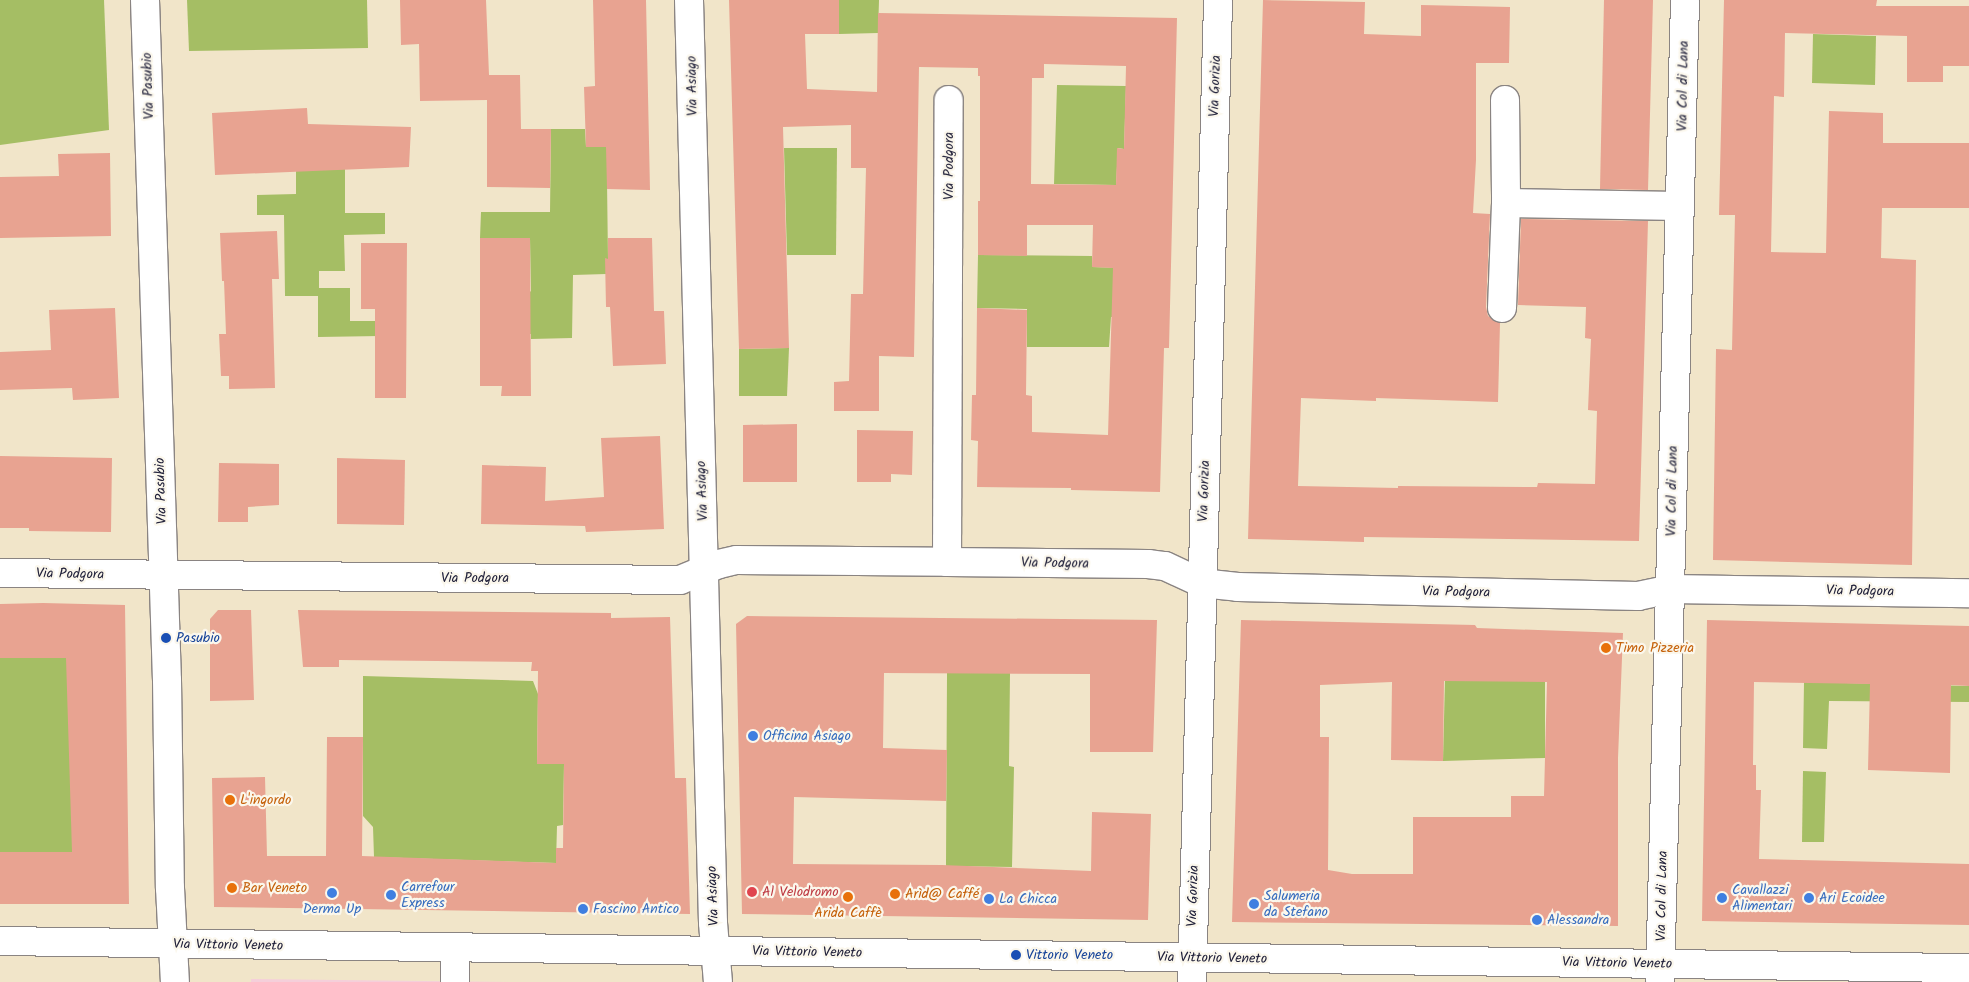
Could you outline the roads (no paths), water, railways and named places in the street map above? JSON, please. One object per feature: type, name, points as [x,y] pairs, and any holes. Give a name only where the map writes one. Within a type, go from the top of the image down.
[{"type":"street","name":"Via Pasubio","points":[[145,0],[175,982]]},
{"type":"street","name":"Via Asiago","points":[[690,0],[713,902],[718,982]]},
{"type":"street","name":"Via Gorizia","points":[[1192,970],[1218,0]]},
{"type":"street","name":"Via Col di Lana","points":[[1660,973],[1685,0]]},
{"type":"street","name":"Via Podgora","points":[[947,562],[950,100]]},
{"type":"street","points":[[1502,308],[1506,203],[1505,100]]},
{"type":"street","points":[[1506,203],[1680,206]]},
{"type":"street","name":"Via Podgora","points":[[0,573],[680,580],[737,560],[1148,564],[1165,566],[1201,583],[1238,587],[1638,596],[1670,589],[1969,593]]},
{"type":"street","name":"Via Vittorio Veneto","points":[[0,941],[715,951],[1192,970],[1660,973],[1969,968]]},
{"type":"street","points":[[455,948],[455,982]]},
{"type":"place","name":"Pasubio","points":[[166,638]]},
{"type":"place","name":"Timo Pizzeria","points":[[1606,648]]},
{"type":"place","name":"Officina Asiago","points":[[753,736]]},
{"type":"place","name":"L'ingordo","points":[[230,800]]},
{"type":"place","name":"Bar Veneto","points":[[232,888]]},
{"type":"place","name":"Al Velodromo","points":[[752,892]]},
{"type":"place","name":"Derma Up","points":[[332,893]]},
{"type":"place","name":"Arìd@ Caffé","points":[[895,894]]},
{"type":"place","name":"Carrefour Express","points":[[391,895]]},
{"type":"place","name":"Arida Caffè","points":[[848,897]]},
{"type":"place","name":"Cavallazzi Alimentari","points":[[1722,898]]},
{"type":"place","name":"Ari Ecoidee","points":[[1809,898]]},
{"type":"place","name":"La Chicca","points":[[989,899]]},
{"type":"place","name":"Salumeria da Stefano","points":[[1254,904]]},
{"type":"place","name":"Fascino Antico","points":[[583,909]]},
{"type":"place","name":"Alessandra","points":[[1537,920]]},
{"type":"place","name":"Vittorio Veneto","points":[[1016,955]]}]
